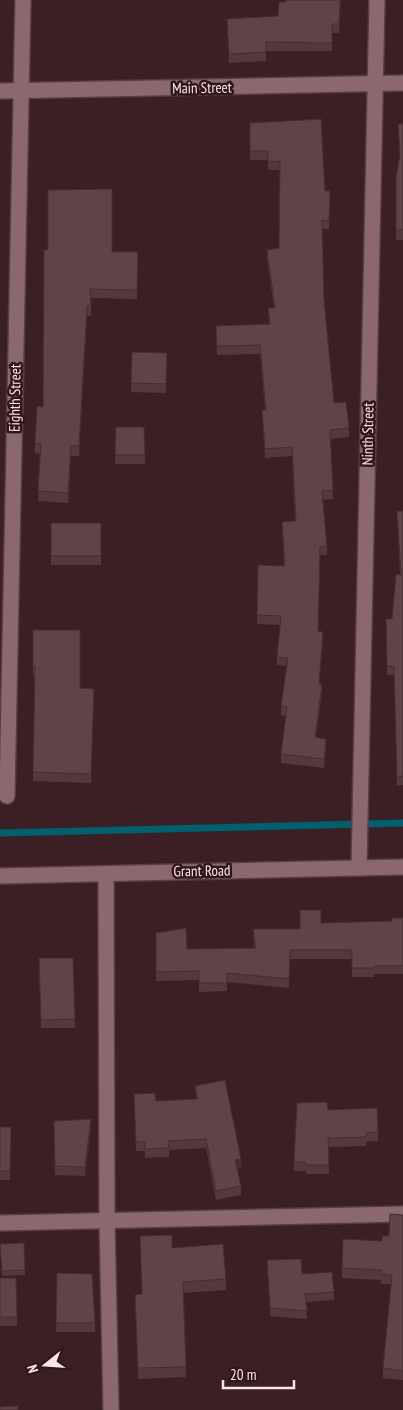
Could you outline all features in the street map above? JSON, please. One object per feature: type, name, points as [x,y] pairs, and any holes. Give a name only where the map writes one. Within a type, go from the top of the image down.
[{"type":"street","name":"Eighth Street","points":[[7,796],[23,0]]},
{"type":"street","name":"Ninth Street","points":[[359,868],[377,0]]},
{"type":"street","name":"Main Street","points":[[0,91],[403,83]]},
{"type":"street","name":"Grant Road","points":[[0,876],[403,867]]},
{"type":"street","points":[[106,874],[107,1221],[111,1410]]},
{"type":"street","points":[[0,1223],[403,1214]]},
{"type":"building","points":[[286,0],[340,0],[339,24],[332,24],[332,43],[266,42],[266,52],[229,54],[227,19],[278,16],[279,2],[286,2]]},
{"type":"building","points":[[321,119],[325,191],[330,191],[329,221],[322,220],[324,300],[334,403],[346,402],[349,428],[330,430],[333,490],[322,491],[327,546],[320,547],[318,631],[323,632],[319,684],[322,685],[315,737],[326,739],[324,759],[281,754],[287,707],[281,706],[288,658],[277,657],[281,616],[257,615],[258,565],[285,566],[282,522],[296,521],[292,447],[265,449],[262,410],[266,410],[260,345],[217,346],[216,326],[270,324],[268,308],[275,308],[267,250],[279,248],[280,161],[268,162],[268,151],[250,151],[250,123]]},
{"type":"building","points":[[398,124],[403,124],[403,230],[396,230],[396,177],[400,155]]},
{"type":"building","points":[[112,189],[112,252],[138,252],[137,290],[90,289],[91,306],[87,306],[79,446],[71,446],[68,493],[38,491],[41,444],[35,444],[37,406],[43,407],[44,250],[48,250],[48,190]]},
{"type":"building","points":[[132,352],[167,353],[166,384],[131,383]]},
{"type":"building","points":[[116,427],[144,427],[145,455],[115,455]]},
{"type":"building","points":[[397,511],[403,511],[403,776],[397,777],[394,666],[387,666],[386,619],[392,619],[396,574],[401,575]]},
{"type":"building","points":[[51,523],[101,523],[101,556],[51,556]]},
{"type":"building","points":[[33,630],[80,630],[80,688],[94,689],[91,774],[33,772],[35,666],[33,666]]},
{"type":"building","points":[[300,910],[321,910],[321,923],[392,921],[392,918],[403,918],[403,966],[352,968],[352,950],[290,950],[289,979],[227,973],[227,983],[199,983],[199,971],[156,972],[156,933],[186,928],[187,949],[256,948],[253,929],[300,929]]},
{"type":"building","points":[[39,958],[73,958],[75,1019],[41,1020]]},
{"type":"building","points":[[225,1080],[241,1159],[235,1160],[241,1186],[216,1191],[206,1139],[168,1141],[169,1148],[145,1149],[145,1142],[136,1142],[134,1094],[155,1093],[156,1101],[198,1099],[195,1086]]},
{"type":"building","points":[[327,1102],[328,1110],[377,1108],[378,1132],[366,1133],[366,1137],[328,1138],[329,1165],[306,1165],[306,1162],[294,1162],[297,1103]]},
{"type":"building","points":[[91,1119],[85,1167],[55,1166],[54,1121]]},
{"type":"building","points":[[0,1127],[11,1127],[10,1171],[0,1171]]},
{"type":"building","points":[[390,1214],[403,1215],[403,1371],[383,1368],[392,1275],[381,1274],[381,1270],[342,1268],[343,1239],[382,1241],[382,1236],[389,1236]]},
{"type":"building","points":[[172,1235],[172,1248],[223,1244],[226,1279],[183,1282],[186,1367],[138,1368],[135,1295],[142,1294],[140,1236]]},
{"type":"building","points":[[24,1243],[25,1270],[2,1271],[0,1244]]},
{"type":"building","points":[[301,1259],[302,1274],[332,1272],[334,1292],[305,1294],[307,1311],[270,1308],[267,1260]]},
{"type":"building","points":[[57,1273],[92,1274],[95,1323],[56,1323]]},
{"type":"building","points":[[0,1278],[16,1278],[17,1317],[0,1317]]},
{"type":"building","points":[[18,1406],[18,1410],[0,1410],[0,1407]]},
{"type":"waterway","points":[[0,833],[403,823]]}]
